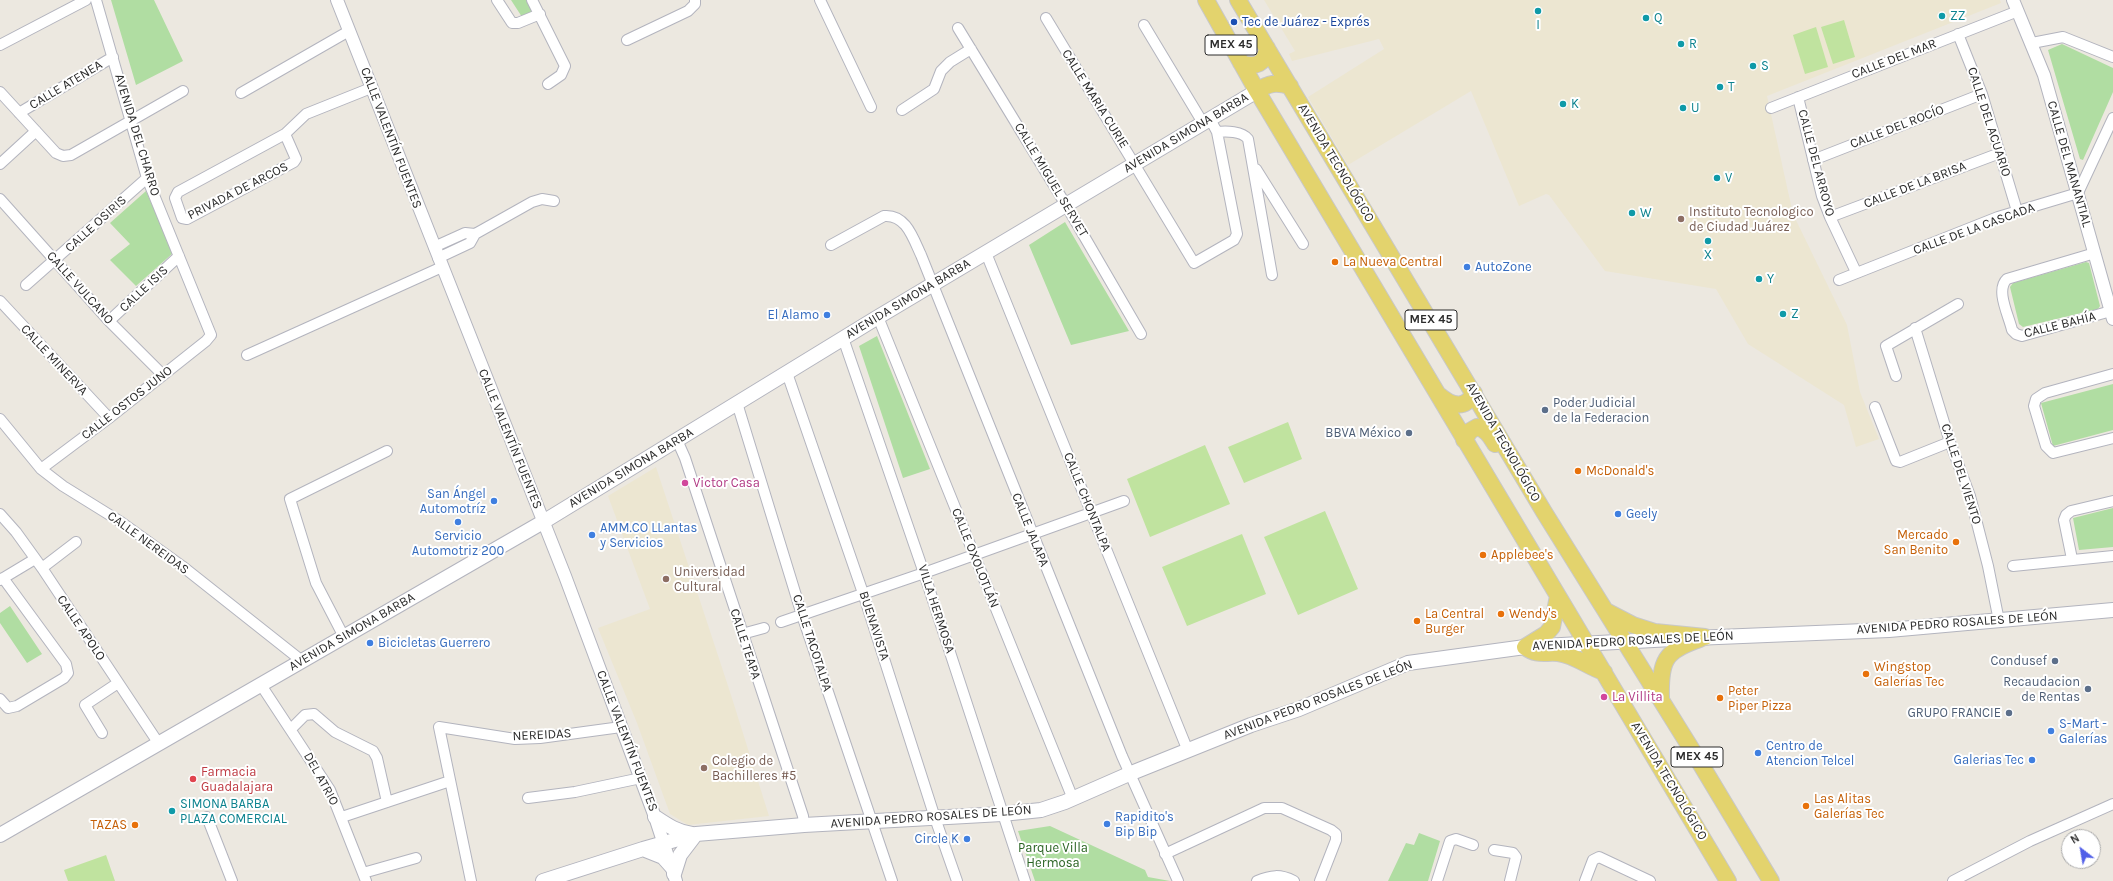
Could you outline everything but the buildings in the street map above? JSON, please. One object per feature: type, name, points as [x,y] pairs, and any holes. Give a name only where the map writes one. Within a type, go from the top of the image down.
[{"type":"main road","points":[[1194,0],[1237,69],[1257,91],[1265,86],[1275,83],[1290,86]]},
{"type":"main road","name":"AVENIDA TECNOLÓGICO","points":[[1206,0],[1257,91],[1728,881]]},
{"type":"main road","name":"AVENIDA TECNOLÓGICO","points":[[1238,0],[1556,532],[1662,700],[1771,881]]},
{"type":"main road","points":[[1241,63],[1253,66],[1261,63],[1266,56],[1267,48]]},
{"type":"main road","name":"AVENIDA SIMONA BARBA","points":[[0,835],[261,686],[543,522],[843,338],[1066,205],[1135,164],[1210,125],[1257,91]]},
{"type":"main road","points":[[1438,394],[1447,403],[1457,406],[1466,402],[1474,393]]},
{"type":"main road","points":[[1464,440],[1470,431],[1477,427],[1483,429],[1489,434],[1535,512],[1556,532]]},
{"type":"main road","points":[[1558,596],[1555,606],[1556,614],[1552,627],[1546,634],[1525,647],[1535,653],[1568,655],[1594,669],[1604,672]]},
{"type":"main road","name":"AVENIDA PEDRO ROSALES DE LEÓN","points":[[543,881],[560,878],[642,848],[696,834],[804,825],[1002,814],[1041,810],[1073,799],[1129,774],[1299,708],[1408,663],[1525,647],[1706,637],[1889,630],[2113,610]]},
{"type":"main road","points":[[1606,611],[1633,625],[1655,632],[1706,637]]},
{"type":"main road","points":[[1662,700],[1660,678],[1666,658],[1672,651],[1682,645],[1706,637]]},
{"type":"main road","points":[[655,817],[682,832],[696,834],[680,855],[674,874]]},
{"type":"main road","points":[[642,848],[663,857],[674,874]]},
{"type":"street","points":[[0,45],[86,0]]},
{"type":"street","name":"AVENIDA DEL CHARRO","points":[[96,0],[147,178],[211,335]]},
{"type":"street","name":"CALLE VALENTÍN FUENTES","points":[[337,0],[543,522],[641,778],[674,874]]},
{"type":"street","points":[[497,0],[512,23],[518,23],[540,14]]},
{"type":"street","points":[[532,0],[565,66],[561,75],[548,84]]},
{"type":"street","points":[[627,40],[688,11],[695,4],[695,0]]},
{"type":"street","points":[[820,0],[871,107]]},
{"type":"street","name":"CALLE DEL MAR","points":[[1771,108],[1958,34],[2016,5]]},
{"type":"street","name":"CALLE DEL MANANTIAL","points":[[2016,5],[2044,75],[2112,315]]},
{"type":"street","name":"CALLE MARIA CURIE","points":[[1046,18],[1194,263],[1234,240],[1237,234],[1210,125]]},
{"type":"street","points":[[1144,25],[1210,125],[1245,136],[1250,144],[1272,275]]},
{"type":"street","name":"CALLE MIGUEL SERVET","points":[[958,28],[1066,205],[1141,334]]},
{"type":"street","points":[[241,93],[349,31]]},
{"type":"street","name":"CALLE DEL ACUARIO","points":[[1958,34],[1982,94],[2017,211]]},
{"type":"street","points":[[2032,43],[2063,37],[2113,57]]},
{"type":"street","points":[[902,110],[934,89],[941,71],[950,62],[971,49]]},
{"type":"street","name":"CALLE ATENEA","points":[[19,113],[113,57]]},
{"type":"street","name":"PRIVADA DE ARCOS","points":[[285,134],[296,154],[296,159],[294,162],[186,220],[182,218],[175,198],[178,192],[285,134],[306,114],[371,88]]},
{"type":"street","points":[[0,92],[56,153],[63,156],[70,155],[183,91]]},
{"type":"street","name":"CALLE DEL ROCÍO","points":[[1813,160],[1982,94]]},
{"type":"street","name":"CALLE DEL ARROYO","points":[[1798,97],[1813,160],[1830,217],[1856,272]]},
{"type":"street","points":[[2078,193],[2113,118]]},
{"type":"street","points":[[0,164],[36,131]]},
{"type":"street","name":"CALLE DE LA BRISA","points":[[1830,217],[2000,153]]},
{"type":"street","points":[[1253,164],[1303,244]]},
{"type":"street","name":"CALLE OSIRIS","points":[[26,285],[147,178]]},
{"type":"street","name":"CALLE DE LA CASCADA","points":[[1839,280],[1856,272],[2017,211],[2052,202],[2078,193]]},
{"type":"street","name":"CALLE VULCANO","points":[[0,199],[109,321],[162,375]]},
{"type":"street","points":[[247,355],[438,257],[465,233],[475,234],[532,202],[542,199],[554,201]]},
{"type":"street","name":"CALLE JALAPA","points":[[831,245],[878,218],[891,216],[904,223],[910,233],[1129,774],[1178,881]]},
{"type":"street","name":"CALLE CHONTALPA","points":[[986,253],[1188,751]]},
{"type":"street","name":"CALLE BAHÍA","points":[[2095,253],[2007,279],[2003,282],[2001,290],[2014,332],[2022,336],[2112,315]]},
{"type":"street","name":"CALLE ISIS","points":[[109,321],[179,256]]},
{"type":"street","name":"CALLE MINERVA","points":[[0,301],[109,418]]},
{"type":"street","points":[[1896,376],[1886,346],[1958,304]]},
{"type":"street","name":"CALLE OXOLOTLÁN","points":[[878,317],[1073,799]]},
{"type":"street","name":"CALLE DEL VIENTO","points":[[1915,328],[1950,442],[1970,496],[1988,566],[1999,621]]},
{"type":"street","name":"CALLE OSTOS JUNO","points":[[41,469],[109,418],[206,341],[211,335]]},
{"type":"street","name":"VILLA HERMOSA","points":[[843,338],[924,573],[1025,881]]},
{"type":"street","name":"BUENAVISTA","points":[[787,373],[863,593],[935,818],[957,881]]},
{"type":"street","points":[[2113,374],[2045,392],[2036,398],[2034,406],[2046,446],[2053,453],[2113,438]]},
{"type":"street","name":"CALLE TACOTALPA","points":[[737,403],[802,615],[892,881]]},
{"type":"street","points":[[1875,408],[1895,459],[1900,462],[1950,442]]},
{"type":"street","name":"CALLE NEREIDAS","points":[[0,419],[41,469],[63,486],[121,522],[182,566],[302,661]]},
{"type":"street","name":"CALLE TEAPA","points":[[677,440],[685,458],[803,816],[804,825]]},
{"type":"street","points":[[344,637],[316,583],[290,499],[387,451]]},
{"type":"street","points":[[781,622],[1092,514],[1124,501]]},
{"type":"street","points":[[2072,559],[2064,520],[2066,515],[2072,511],[2113,501]]},
{"type":"street","name":"CALLE APOLO","points":[[0,514],[16,532],[42,568],[159,744]]},
{"type":"street","points":[[42,568],[76,542]]},
{"type":"street","points":[[2013,566],[2113,556]]},
{"type":"street","points":[[0,699],[8,708],[17,706],[64,678],[68,673],[66,664],[1,579],[35,559]]},
{"type":"street","points":[[742,634],[764,628]]},
{"type":"street","points":[[102,733],[85,705],[118,683]]},
{"type":"street","name":"DEL ATRIO","points":[[261,686],[323,777],[342,817],[365,877]]},
{"type":"street","points":[[291,729],[309,713],[314,714],[335,732],[373,751],[377,758],[387,802]]},
{"type":"street","name":"NEREIDAS","points":[[450,781],[439,727],[515,739],[540,738],[621,727]]},
{"type":"street","points":[[528,798],[575,792],[641,778]]},
{"type":"street","points":[[342,817],[450,781],[471,881]]},
{"type":"street","points":[[1953,881],[2030,841],[2113,804]]},
{"type":"street","points":[[1165,854],[1264,808],[1282,808],[1331,830],[1336,834],[1336,840],[1320,881]]},
{"type":"street","points":[[207,817],[232,881]]},
{"type":"street","points":[[1437,881],[1450,841],[1456,839],[1473,845]]},
{"type":"street","points":[[1494,850],[1514,853],[1516,857],[1510,881]]},
{"type":"street","points":[[1585,881],[1594,859],[1599,857],[1650,881]]},
{"type":"street","points":[[365,877],[416,858]]},
{"type":"street","points":[[1257,881],[1277,875],[1284,876],[1294,881]]},
{"type":"shaded area","name":"Instituto Tecnologico de Ciudad Juárez","points":[[1264,0],[2000,0],[2001,3],[1767,96],[1793,214],[1847,325],[1860,392],[1879,439],[1856,447],[1844,405],[1748,344],[1716,289],[1605,271],[1549,195],[1546,194],[1519,206],[1471,91],[1348,165],[1308,97],[1384,49],[1379,39],[1292,61],[1289,54],[1295,51]]},
{"type":"shaded area","name":"Universidad Cultural","points":[[656,467],[769,816],[688,825],[670,814],[637,723],[598,628],[650,609],[608,496]]},
{"type":"green space","points":[[111,0],[154,0],[183,61],[136,85]]},
{"type":"green space","points":[[511,0],[529,0],[536,13],[522,17]]},
{"type":"green space","points":[[1844,20],[1855,57],[1833,64],[1821,27]]},
{"type":"green space","points":[[1816,27],[1828,67],[1805,74],[1793,35]]},
{"type":"green space","points":[[2062,44],[2113,68],[2113,92],[2083,160],[2080,159],[2048,50]]},
{"type":"green space","points":[[146,191],[173,253],[136,286],[110,260],[130,244],[110,223]]},
{"type":"green space","points":[[1065,222],[1129,331],[1071,345],[1029,245]]},
{"type":"green space","points":[[2086,262],[2089,263],[2100,306],[2098,309],[2023,327],[2019,324],[2010,287],[2013,283]]},
{"type":"green space","points":[[877,336],[930,469],[903,478],[859,346]]},
{"type":"green space","points":[[2113,384],[2113,430],[2053,446],[2041,403]]},
{"type":"green space","points":[[1288,422],[1302,459],[1244,483],[1228,447]]},
{"type":"green space","points":[[1205,445],[1230,504],[1150,537],[1127,479]]},
{"type":"green space","points":[[2113,508],[2113,547],[2079,550],[2073,518]]},
{"type":"green space","points":[[1325,511],[1358,589],[1298,615],[1264,537]]},
{"type":"green space","points":[[1242,534],[1266,594],[1187,626],[1162,567]]},
{"type":"green space","points":[[10,606],[42,654],[27,663],[0,623],[0,613]]},
{"type":"green space","name":"Parque Villa Hermosa","points":[[1050,826],[1145,870],[1148,877],[1170,881],[1035,881],[1018,831]]},
{"type":"green space","points":[[1419,833],[1440,841],[1428,881],[1388,881],[1406,843],[1414,845]]},
{"type":"green space","points":[[106,855],[115,881],[68,881],[64,870]]},
{"type":"place","name":"I","points":[[1538,11]]},
{"type":"place","name":"ZZ","points":[[1942,16]]},
{"type":"place","name":"Q","points":[[1646,18]]},
{"type":"place","name":"Tec de Juárez - Exprés","points":[[1234,22]]},
{"type":"place","name":"R","points":[[1681,44]]},
{"type":"place","name":"S","points":[[1753,66]]},
{"type":"place","name":"T","points":[[1720,87]]},
{"type":"place","name":"K","points":[[1563,104]]},
{"type":"place","name":"U","points":[[1683,108]]},
{"type":"place","name":"V","points":[[1717,178]]},
{"type":"place","name":"W","points":[[1632,213]]},
{"type":"place","name":"Instituto Tecnologico de Ciudad Juárez","points":[[1681,219]]},
{"type":"place","name":"X","points":[[1708,241]]},
{"type":"place","name":"La Nueva Central","points":[[1335,262]]},
{"type":"place","name":"AutoZone","points":[[1467,267]]},
{"type":"place","name":"Y","points":[[1759,279]]},
{"type":"place","name":"Z","points":[[1783,314]]},
{"type":"place","name":"El Alamo","points":[[827,315]]},
{"type":"place","name":"Poder Judicial de la Federacion","points":[[1545,410]]},
{"type":"place","name":"BBVA México","points":[[1409,433]]},
{"type":"place","name":"McDonald's","points":[[1578,471]]},
{"type":"place","name":"Victor Casa","points":[[685,483]]},
{"type":"place","name":"San Ángel Automotríz","points":[[494,501]]},
{"type":"place","name":"Geely","points":[[1618,514]]},
{"type":"place","name":"Servicio Automotriz 200","points":[[458,522]]},
{"type":"place","name":"AMM.CO LLantas y Servicios","points":[[592,535]]},
{"type":"place","name":"Mercado San Benito","points":[[1956,542]]},
{"type":"place","name":"Applebee's","points":[[1483,555]]},
{"type":"place","name":"Universidad Cultural","points":[[666,579]]},
{"type":"place","name":"Wendy's","points":[[1501,614]]},
{"type":"place","name":"La Central Burger","points":[[1417,621]]},
{"type":"place","name":"Bicicletas Guerrero","points":[[370,643]]},
{"type":"place","name":"Condusef","points":[[2055,661]]},
{"type":"place","name":"Wingstop Galerías Tec","points":[[1866,674]]},
{"type":"place","name":"Recaudacion de Rentas","points":[[2088,689]]},
{"type":"place","name":"La Villita","points":[[1604,697]]},
{"type":"place","name":"Peter Piper Pizza","points":[[1720,698]]},
{"type":"place","name":"GRUPO FRANCIE","points":[[2009,713]]},
{"type":"place","name":"S-Mart - Galerías","points":[[2051,731]]},
{"type":"place","name":"Centro de Atencion Telcel","points":[[1758,753]]},
{"type":"place","name":"Galerias Tec","points":[[2032,760]]},
{"type":"place","name":"Colegio de Bachilleres #5","points":[[704,768]]},
{"type":"place","name":"Farmacia Guadalajara","points":[[193,779]]},
{"type":"place","name":"Las Alitas Galerías Tec","points":[[1806,806]]},
{"type":"place","name":"SIMONA BARBA PLAZA COMERCIAL","points":[[172,811]]},
{"type":"place","name":"Rapidito's Bip Bip","points":[[1107,824]]},
{"type":"place","name":"TAZAS","points":[[135,825]]},
{"type":"place","name":"Circle K","points":[[967,839]]}]
